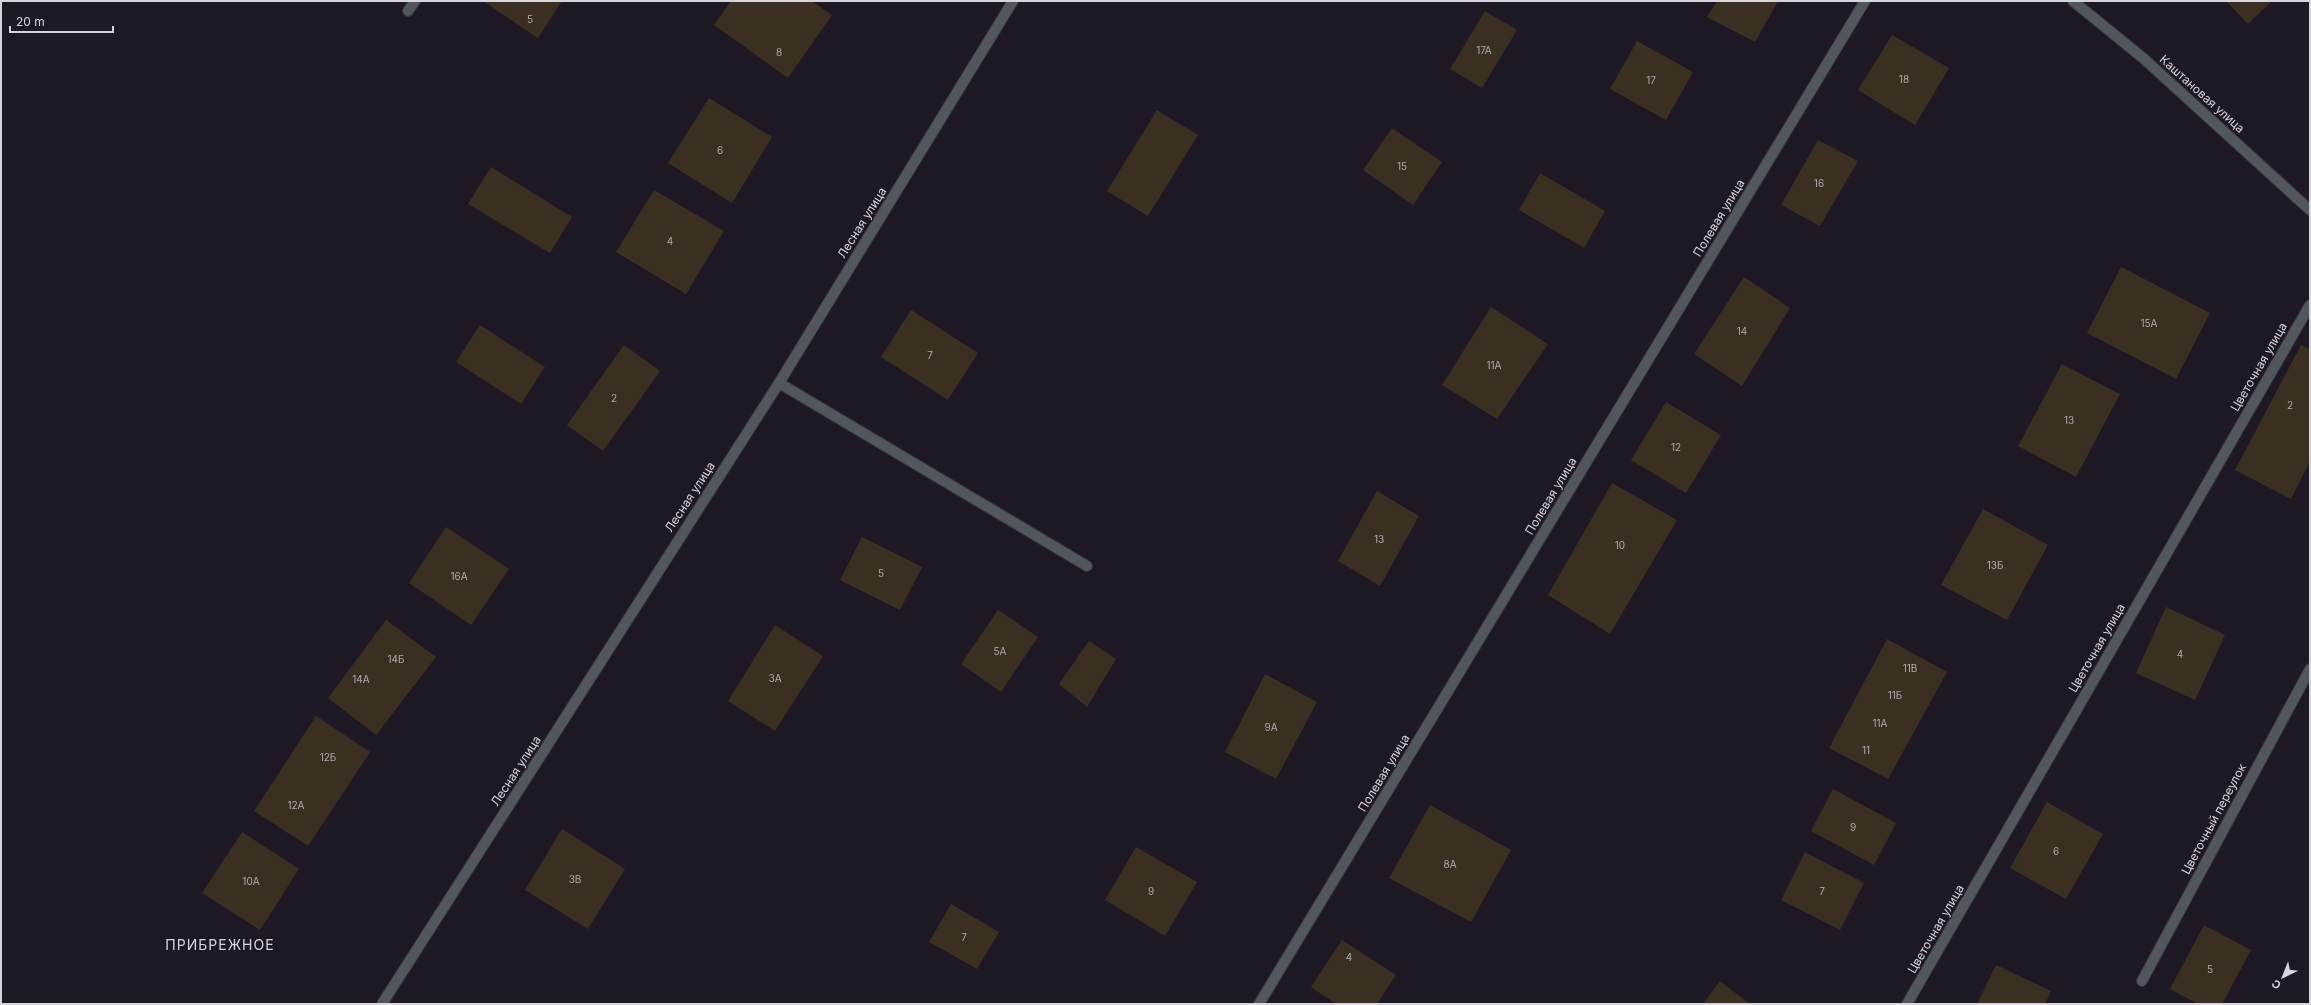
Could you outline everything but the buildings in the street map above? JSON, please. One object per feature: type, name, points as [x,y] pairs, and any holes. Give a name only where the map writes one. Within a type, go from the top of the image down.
[{"type":"street","points":[[408,11],[415,1]]},
{"type":"street","name":"Лесная улица","points":[[382,1004],[779,383],[1013,1]]},
{"type":"street","name":"Полевая улица","points":[[1260,1004],[1865,1]]},
{"type":"street","name":"Каштановая улица","points":[[2073,1],[2143,58],[2310,210]]},
{"type":"street","name":"Цветочная улица","points":[[1907,1004],[2310,305]]},
{"type":"street","points":[[779,383],[1087,566]]},
{"type":"street","name":"Цветочный переулок","points":[[2142,981],[2310,668]]},
{"type":"district","name":"ПРИБРЕЖНОЕ","points":[[220,945]]}]
